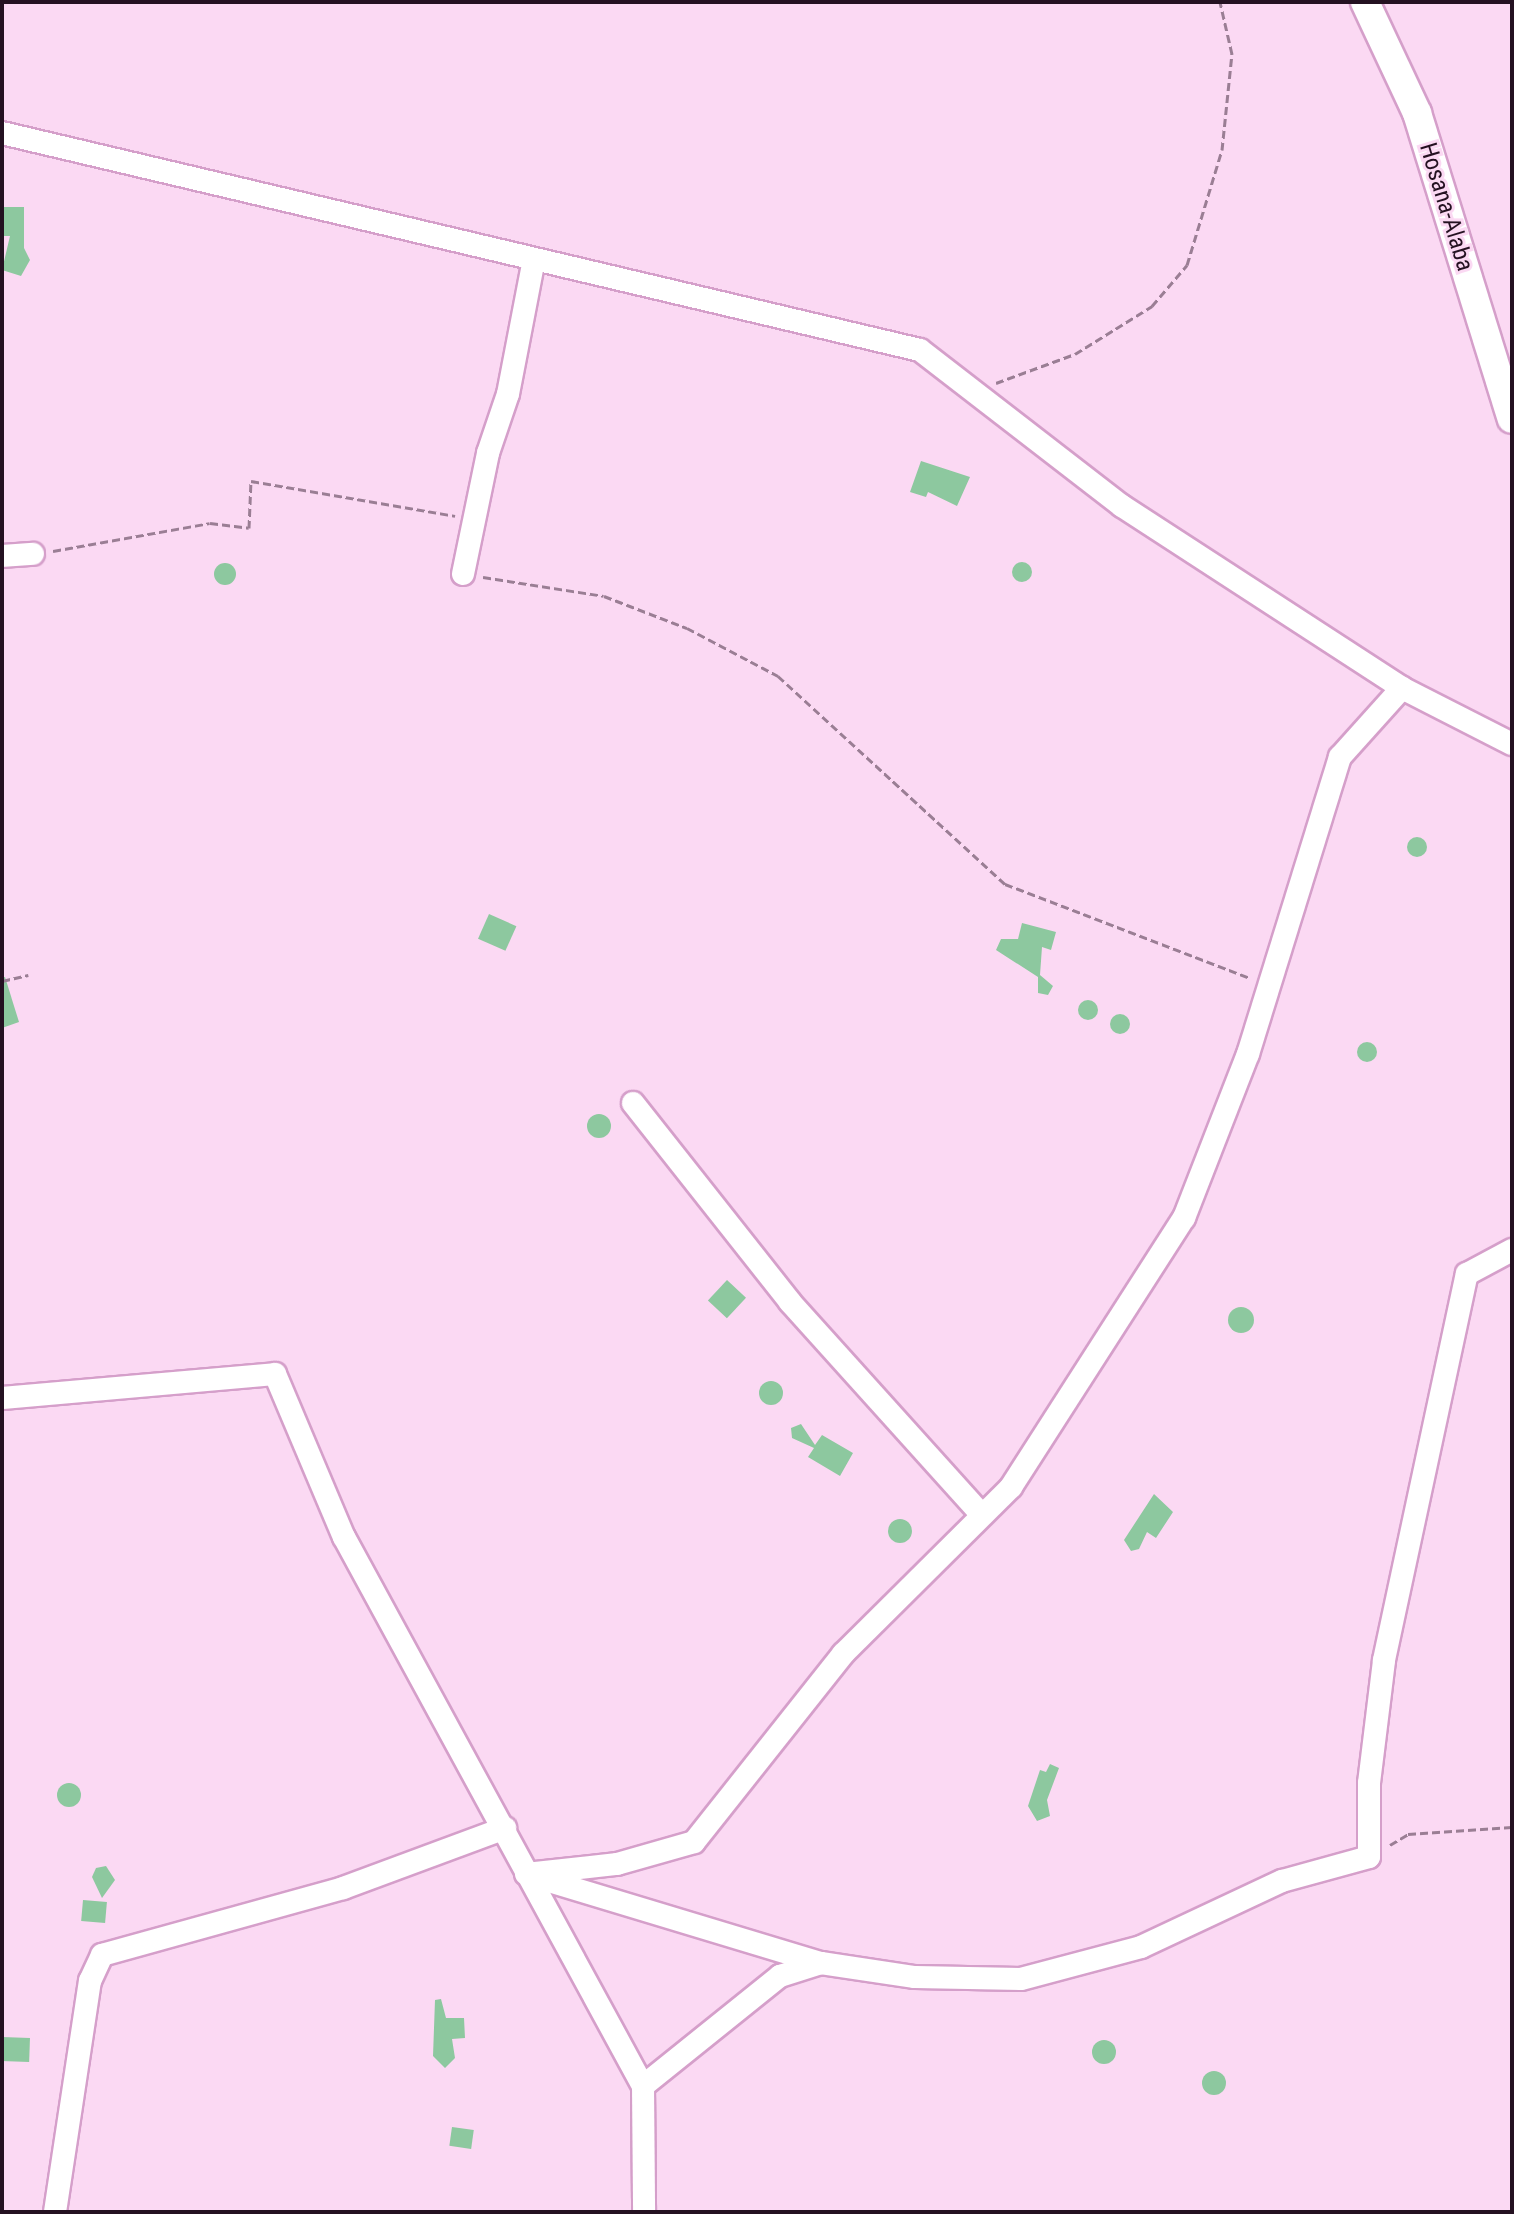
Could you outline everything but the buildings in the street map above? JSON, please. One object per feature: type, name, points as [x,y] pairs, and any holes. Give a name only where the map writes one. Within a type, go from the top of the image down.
[{"type":"main road","name":"Hosana-Alaba","points":[[1365,2],[1417,113],[1512,419]]},
{"type":"street","points":[[2,133],[920,350],[1122,506],[1402,688],[1512,744]]},
{"type":"street","points":[[463,574],[488,453],[508,394],[534,259]]},
{"type":"street","points":[[2,556],[33,554]]},
{"type":"street","points":[[526,1874],[617,1864],[694,1842],[843,1654],[1011,1487],[1184,1218],[1269,986],[1340,757],[1402,688]]},
{"type":"street","points":[[633,1103],[790,1302],[981,1514]]},
{"type":"street","points":[[526,1874],[821,1963],[915,1977],[1021,1979],[1141,1947],[1282,1881],[1369,1857],[1369,1783],[1384,1660],[1467,1274],[1512,1250]]},
{"type":"street","points":[[2,1398],[275,1374],[344,1537],[643,2086],[644,2212]]},
{"type":"street","points":[[55,2212],[90,1981],[102,1955],[343,1888],[505,1828]]},
{"type":"street","points":[[643,2086],[780,1976],[821,1963]]},
{"type":"path","points":[[973,391],[1075,354],[1152,306],[1187,265],[1222,150],[1232,54],[1220,2]]},
{"type":"path","points":[[33,554],[210,523],[249,528],[251,481],[474,519]]},
{"type":"path","points":[[463,574],[604,596],[687,628],[778,676],[1005,884],[1269,986]]},
{"type":"path","points":[[2,981],[28,975]]},
{"type":"path","points":[[1369,1857],[1408,1834],[1512,1827]]}]
